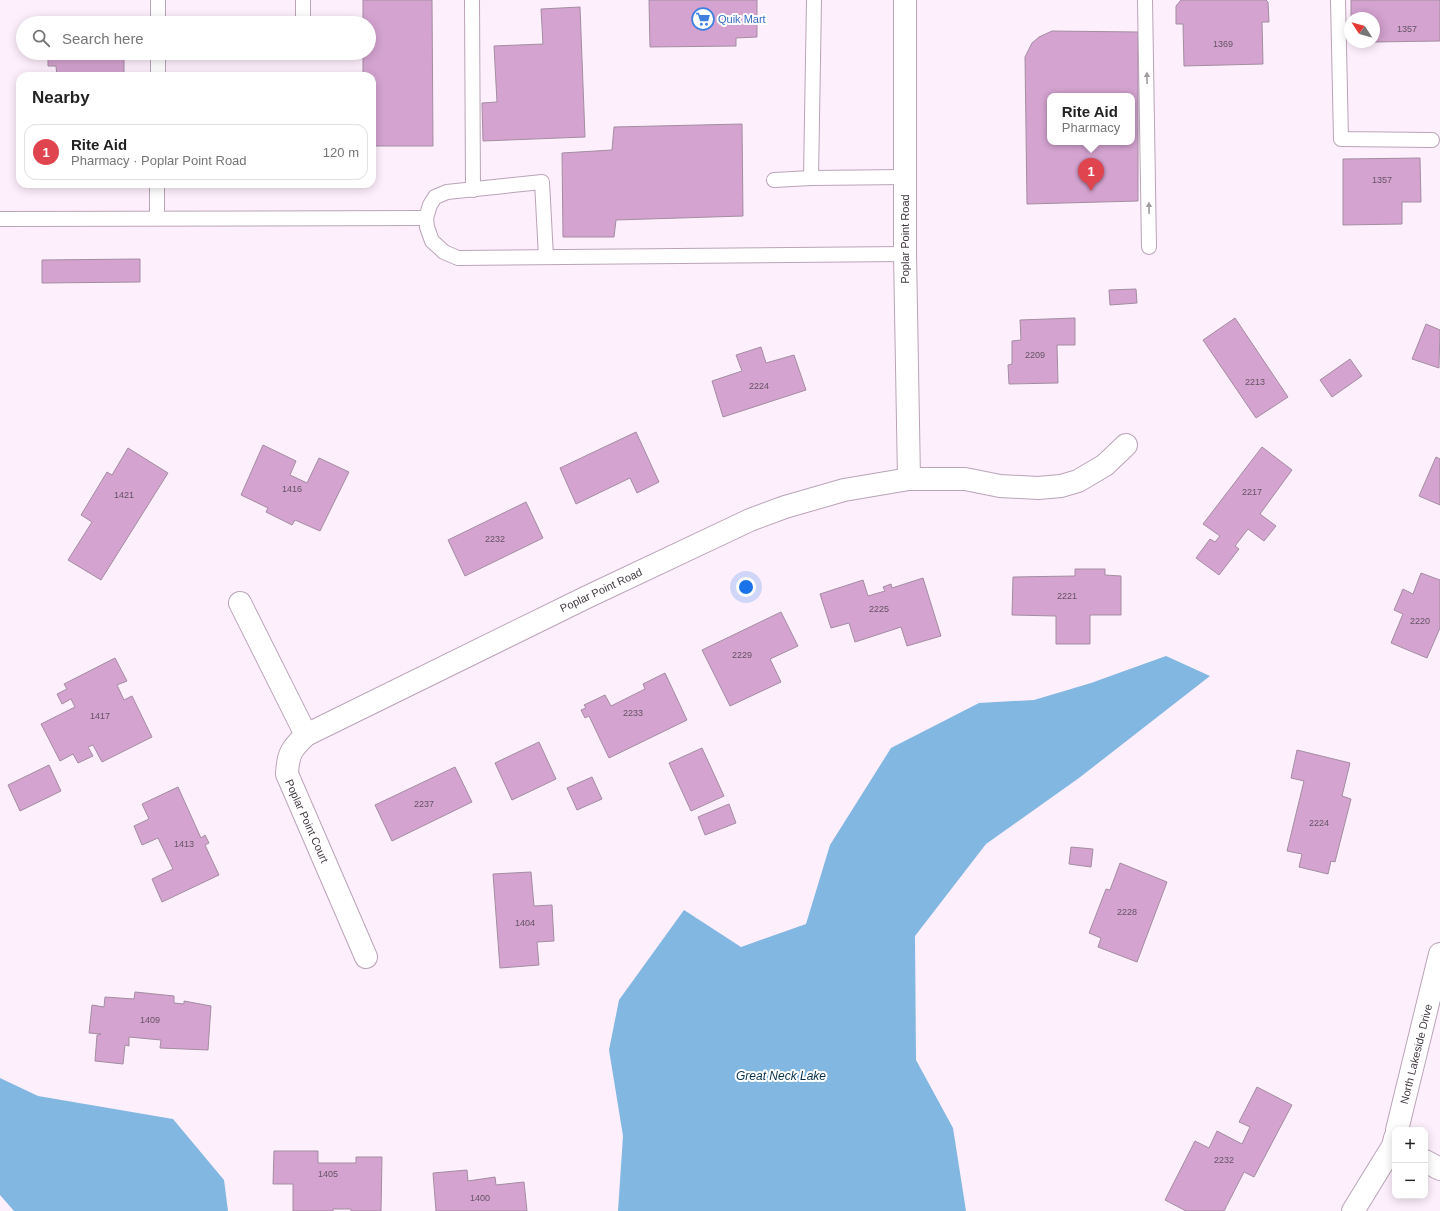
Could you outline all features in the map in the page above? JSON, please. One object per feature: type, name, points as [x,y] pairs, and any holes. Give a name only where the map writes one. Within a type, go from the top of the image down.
[{"type":"street","name":"Poplar Point Road","points":[[906,0],[905,254],[909,478]]},
{"type":"street","name":"Poplar Point Road","points":[[306,735],[587,597],[750,520],[785,507],[844,490],[909,478],[965,479],[1000,486],[1038,488],[1061,486],[1078,480],[1104,466],[1126,445]]},
{"type":"street","points":[[240,603],[306,735]]},
{"type":"street","name":"Poplar Point Court","points":[[306,735],[294,746],[288,761],[287,774],[366,957]]},
{"type":"street","name":"North Lakeside Drive","points":[[1398,1127],[1440,954]]},
{"type":"street","name":"North Lakeside Drive","points":[[1353,1211],[1392,1145]]},
{"type":"street","points":[[1427,1163],[1440,1169]]},
{"type":"lane","points":[[158,0],[158,16]]},
{"type":"lane","points":[[303,0],[303,16]]},
{"type":"lane","points":[[472,0],[473,190]]},
{"type":"lane","points":[[811,178],[814,0]]},
{"type":"lane","points":[[1145,0],[1150,247]]},
{"type":"lane","points":[[1338,0],[1341,139],[1432,140]]},
{"type":"lane","points":[[158,60],[158,72]]},
{"type":"lane","points":[[774,180],[905,177]]},
{"type":"lane","points":[[546,257],[542,182],[447,192],[435,197],[430,205],[426,218],[427,227],[432,241],[444,252],[458,258],[905,254]]},
{"type":"lane","points":[[157,188],[157,218]]},
{"type":"lane","points":[[0,218],[426,218]]},
{"type":"water","name":"Great Neck Lake","points":[[1166,656],[1210,676],[1079,778],[986,844],[915,936],[916,1060],[953,1128],[966,1211],[618,1211],[623,1136],[609,1050],[619,1000],[684,910],[741,947],[806,924],[830,845],[891,748],[979,703],[1034,700],[1091,683]]},
{"type":"water","points":[[0,1078],[38,1096],[173,1119],[224,1180],[228,1211],[14,1211],[0,1195]]},
{"type":"building","points":[[363,0],[432,0],[433,146],[376,146],[376,72],[363,72],[363,60],[376,60],[376,16],[363,16]]},
{"type":"building","name":"Quik Mart","points":[[649,0],[757,0],[757,37],[736,38],[736,46],[650,47]]},
{"type":"building","points":[[1181,0],[1266,0],[1268,2],[1269,22],[1262,22],[1263,64],[1184,66],[1183,24],[1176,24],[1176,6]]},
{"type":"building","points":[[1351,0],[1440,0],[1440,41],[1380,42],[1380,12],[1351,12]]},
{"type":"building","points":[[580,7],[585,137],[483,141],[482,103],[497,102],[494,46],[543,44],[541,9]]},
{"type":"building","points":[[1052,31],[1138,32],[1138,201],[1027,204],[1025,57],[1032,43],[1039,37]]},
{"type":"building","points":[[48,60],[124,60],[124,72],[57,72],[56,66],[48,66]]},
{"type":"building","points":[[742,124],[743,216],[616,220],[614,237],[563,237],[562,153],[612,150],[614,127]]},
{"type":"building","points":[[1420,158],[1421,202],[1402,202],[1402,224],[1343,225],[1343,159]]},
{"type":"building","points":[[140,259],[140,282],[42,283],[42,260]]},
{"type":"building","points":[[1136,289],[1137,303],[1110,305],[1109,290]]},
{"type":"building","points":[[1075,318],[1075,345],[1057,345],[1058,383],[1009,384],[1008,365],[1012,364],[1012,341],[1021,340],[1020,320]]},
{"type":"building","points":[[1235,318],[1288,397],[1256,418],[1203,340]]},
{"type":"building","points":[[1426,324],[1440,330],[1439,368],[1412,359]]},
{"type":"building","points":[[761,347],[766,363],[794,355],[806,390],[723,417],[712,381],[742,371],[736,355]]},
{"type":"building","points":[[1350,359],[1362,376],[1332,397],[1320,380]]},
{"type":"building","points":[[636,432],[659,482],[637,493],[630,478],[576,504],[560,468]]},
{"type":"building","points":[[263,445],[296,461],[290,475],[307,483],[319,458],[349,472],[320,531],[295,520],[292,525],[266,512],[268,508],[241,495]]},
{"type":"building","points":[[1262,447],[1292,470],[1260,514],[1276,526],[1264,541],[1248,529],[1235,546],[1239,549],[1219,575],[1196,558],[1210,539],[1215,542],[1220,536],[1203,524]]},
{"type":"building","points":[[128,448],[168,473],[101,580],[68,560],[92,522],[81,515],[107,472],[112,475]]},
{"type":"building","points":[[1436,457],[1440,459],[1440,505],[1419,496]]},
{"type":"building","points":[[526,502],[543,538],[465,576],[448,540]]},
{"type":"building","points":[[1075,569],[1105,569],[1105,575],[1121,576],[1121,615],[1090,615],[1090,644],[1056,644],[1056,616],[1012,615],[1013,577],[1075,576]]},
{"type":"building","points":[[1421,573],[1440,580],[1440,628],[1427,658],[1391,643],[1403,614],[1394,610],[1403,589],[1413,594]]},
{"type":"building","points":[[923,578],[941,636],[907,646],[901,627],[855,642],[849,623],[831,628],[820,594],[863,580],[868,596],[885,591],[883,587],[891,584],[892,588]]},
{"type":"building","points":[[781,612],[798,646],[770,659],[781,682],[730,706],[702,650]]},
{"type":"building","points":[[115,658],[127,681],[117,685],[124,700],[132,696],[152,737],[102,762],[93,745],[88,747],[93,756],[78,763],[73,754],[60,761],[41,724],[75,707],[71,699],[62,704],[57,694],[67,689],[64,684]]},
{"type":"building","points":[[665,673],[687,720],[609,758],[589,716],[585,718],[581,710],[586,708],[584,705],[605,695],[611,706],[645,689],[643,684]]},
{"type":"building","points":[[539,742],[556,779],[512,800],[495,763]]},
{"type":"building","points":[[702,748],[724,796],[691,811],[669,763]]},
{"type":"building","points":[[1297,750],[1350,763],[1342,796],[1351,799],[1335,862],[1331,861],[1328,874],[1299,867],[1302,854],[1287,851],[1304,781],[1291,778]]},
{"type":"building","points":[[49,765],[61,791],[20,811],[8,785]]},
{"type":"building","points":[[455,767],[472,802],[392,841],[375,805]]},
{"type":"building","points":[[592,777],[602,799],[577,810],[567,788]]},
{"type":"building","points":[[178,787],[201,838],[205,835],[209,843],[205,845],[219,875],[162,902],[152,879],[173,869],[158,838],[142,845],[134,826],[149,819],[142,804]]},
{"type":"building","points":[[729,804],[736,823],[705,835],[698,817]]},
{"type":"building","points":[[1071,847],[1093,849],[1091,867],[1069,864]]},
{"type":"building","points":[[1120,863],[1167,882],[1137,962],[1098,947],[1101,938],[1089,933],[1106,889],[1110,890]]},
{"type":"building","points":[[531,872],[534,906],[552,905],[554,941],[537,942],[539,965],[500,968],[493,874]]},
{"type":"building","points":[[135,992],[174,996],[174,1003],[184,1004],[184,1001],[211,1006],[208,1050],[160,1048],[161,1040],[129,1037],[129,1046],[125,1045],[123,1064],[95,1061],[97,1035],[101,1034],[89,1033],[92,1005],[104,1007],[105,997],[134,999]]},
{"type":"building","points":[[1257,1087],[1292,1105],[1254,1177],[1244,1172],[1224,1211],[1186,1211],[1165,1200],[1195,1141],[1209,1148],[1217,1131],[1242,1144],[1250,1127],[1239,1122]]},
{"type":"building","points":[[274,1151],[318,1151],[318,1163],[356,1163],[356,1157],[382,1157],[381,1211],[351,1211],[351,1209],[333,1209],[333,1211],[293,1211],[293,1184],[273,1184]]},
{"type":"building","points":[[467,1170],[468,1181],[495,1177],[496,1185],[524,1182],[527,1211],[436,1211],[433,1173]]},
{"type":"place","name":"Quik Mart","points":[[703,19]]},
{"type":"place","name":"Rite Aid","points":[[1091,191]]}]
